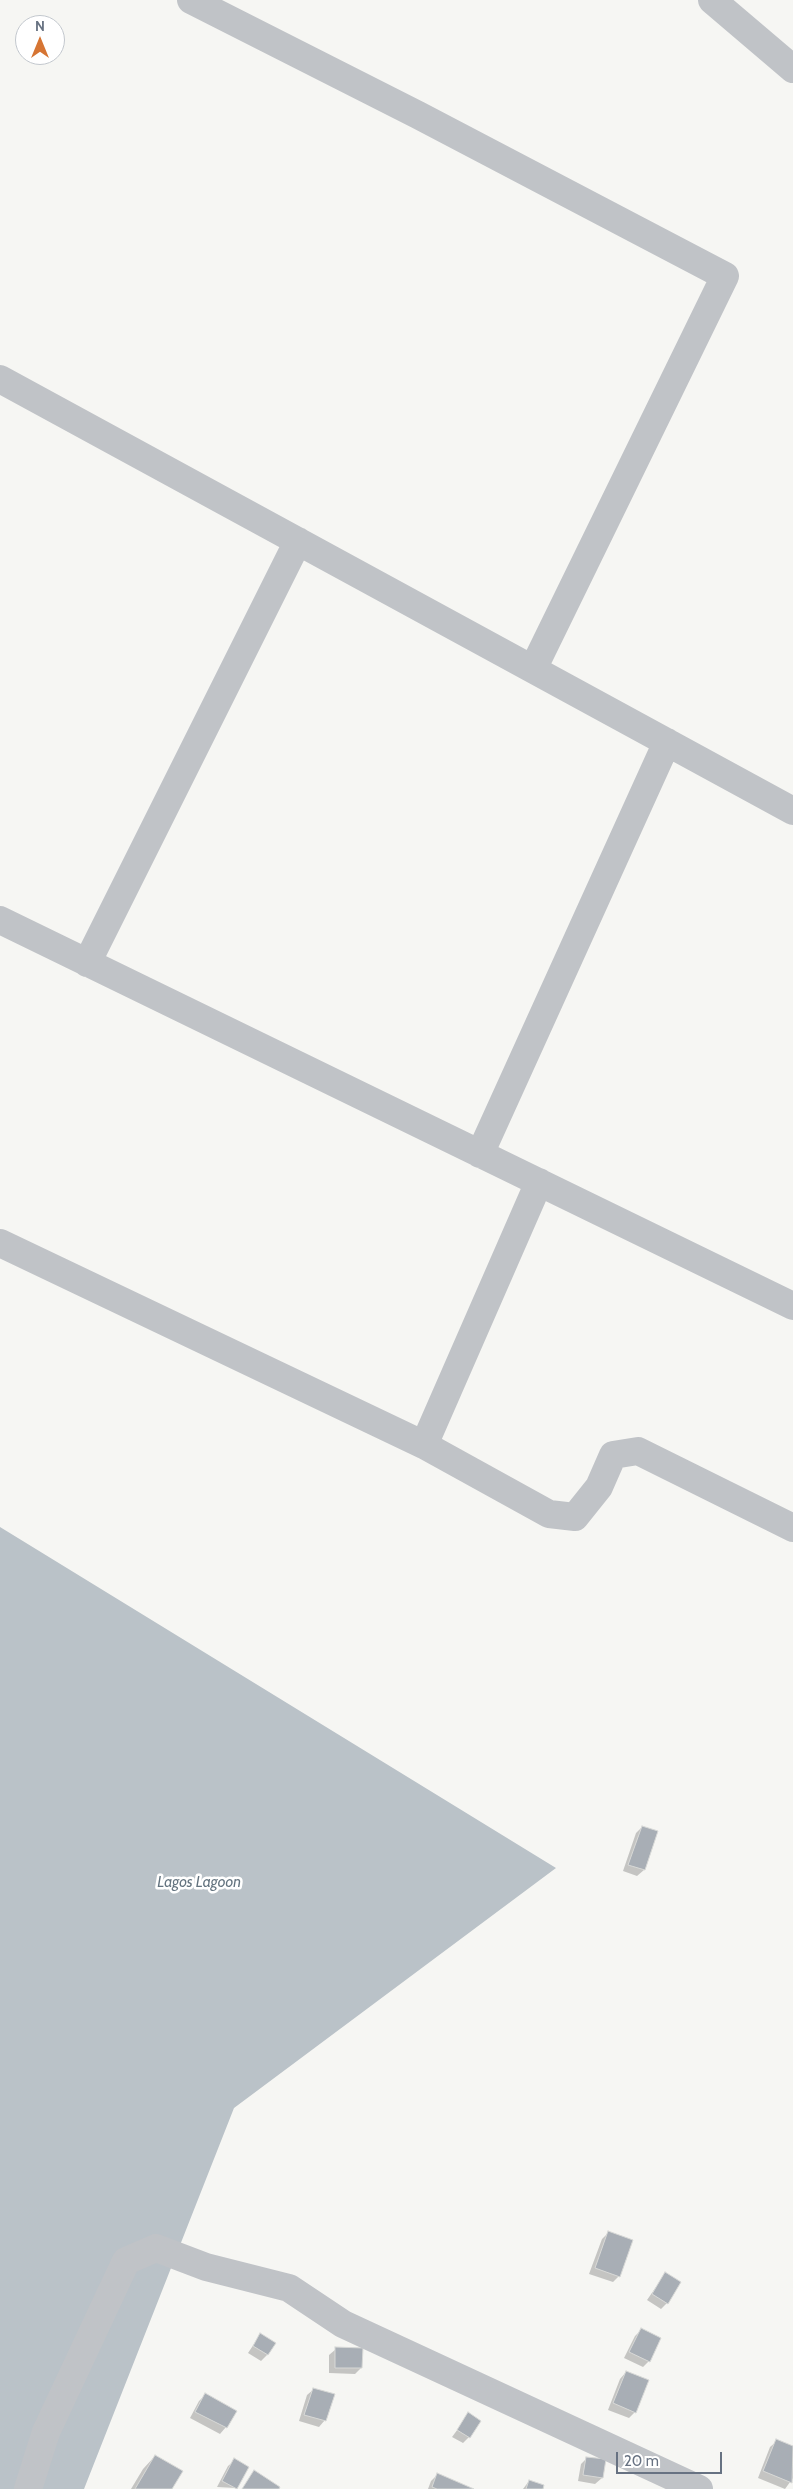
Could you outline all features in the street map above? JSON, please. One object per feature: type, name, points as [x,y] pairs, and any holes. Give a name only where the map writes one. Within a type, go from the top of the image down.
[{"type":"street","points":[[191,0],[418,115],[725,276],[533,669]]},
{"type":"street","points":[[712,0],[793,69]]},
{"type":"street","points":[[0,379],[793,811]]},
{"type":"street","points":[[87,963],[298,541]]},
{"type":"street","points":[[480,1154],[667,742]]},
{"type":"street","points":[[0,920],[793,1306]]},
{"type":"street","points":[[424,1445],[539,1182]]},
{"type":"street","points":[[0,1243],[424,1445],[549,1514],[574,1517],[599,1487],[613,1456],[638,1451],[793,1528]]},
{"type":"street","points":[[28,2489],[46,2432],[126,2261],[156,2248],[206,2267],[289,2288],[343,2324],[699,2489]]},
{"type":"water","name":"Lagos Lagoon","points":[[0,1527],[556,1868],[234,2108],[84,2489],[0,2489]]},
{"type":"building","points":[[642,1826],[658,1831],[645,1870],[628,1865]]},
{"type":"building","points":[[608,2231],[633,2240],[620,2277],[595,2268]]},
{"type":"building","points":[[665,2272],[681,2282],[668,2304],[652,2294]]},
{"type":"building","points":[[641,2328],[661,2338],[650,2362],[629,2352]]},
{"type":"building","points":[[260,2333],[276,2343],[268,2355],[253,2346]]},
{"type":"building","points":[[335,2347],[363,2348],[362,2368],[335,2368]]},
{"type":"building","points":[[626,2371],[649,2380],[636,2413],[613,2403]]},
{"type":"building","points":[[313,2388],[335,2394],[326,2421],[304,2415]]},
{"type":"building","points":[[205,2393],[237,2411],[227,2428],[195,2412]]},
{"type":"building","points":[[468,2412],[481,2421],[470,2438],[457,2430]]},
{"type":"building","points":[[776,2439],[793,2446],[792,2483],[763,2471]]},
{"type":"building","points":[[155,2455],[183,2471],[172,2489],[135,2489]]},
{"type":"building","points":[[586,2457],[606,2459],[603,2478],[583,2475]]},
{"type":"building","points":[[234,2458],[249,2467],[237,2489],[222,2481]]},
{"type":"building","points":[[254,2470],[280,2487],[279,2489],[242,2489]]},
{"type":"building","points":[[437,2473],[474,2489],[437,2489],[432,2487]]},
{"type":"building","points":[[529,2480],[544,2485],[543,2489],[526,2489]]}]
